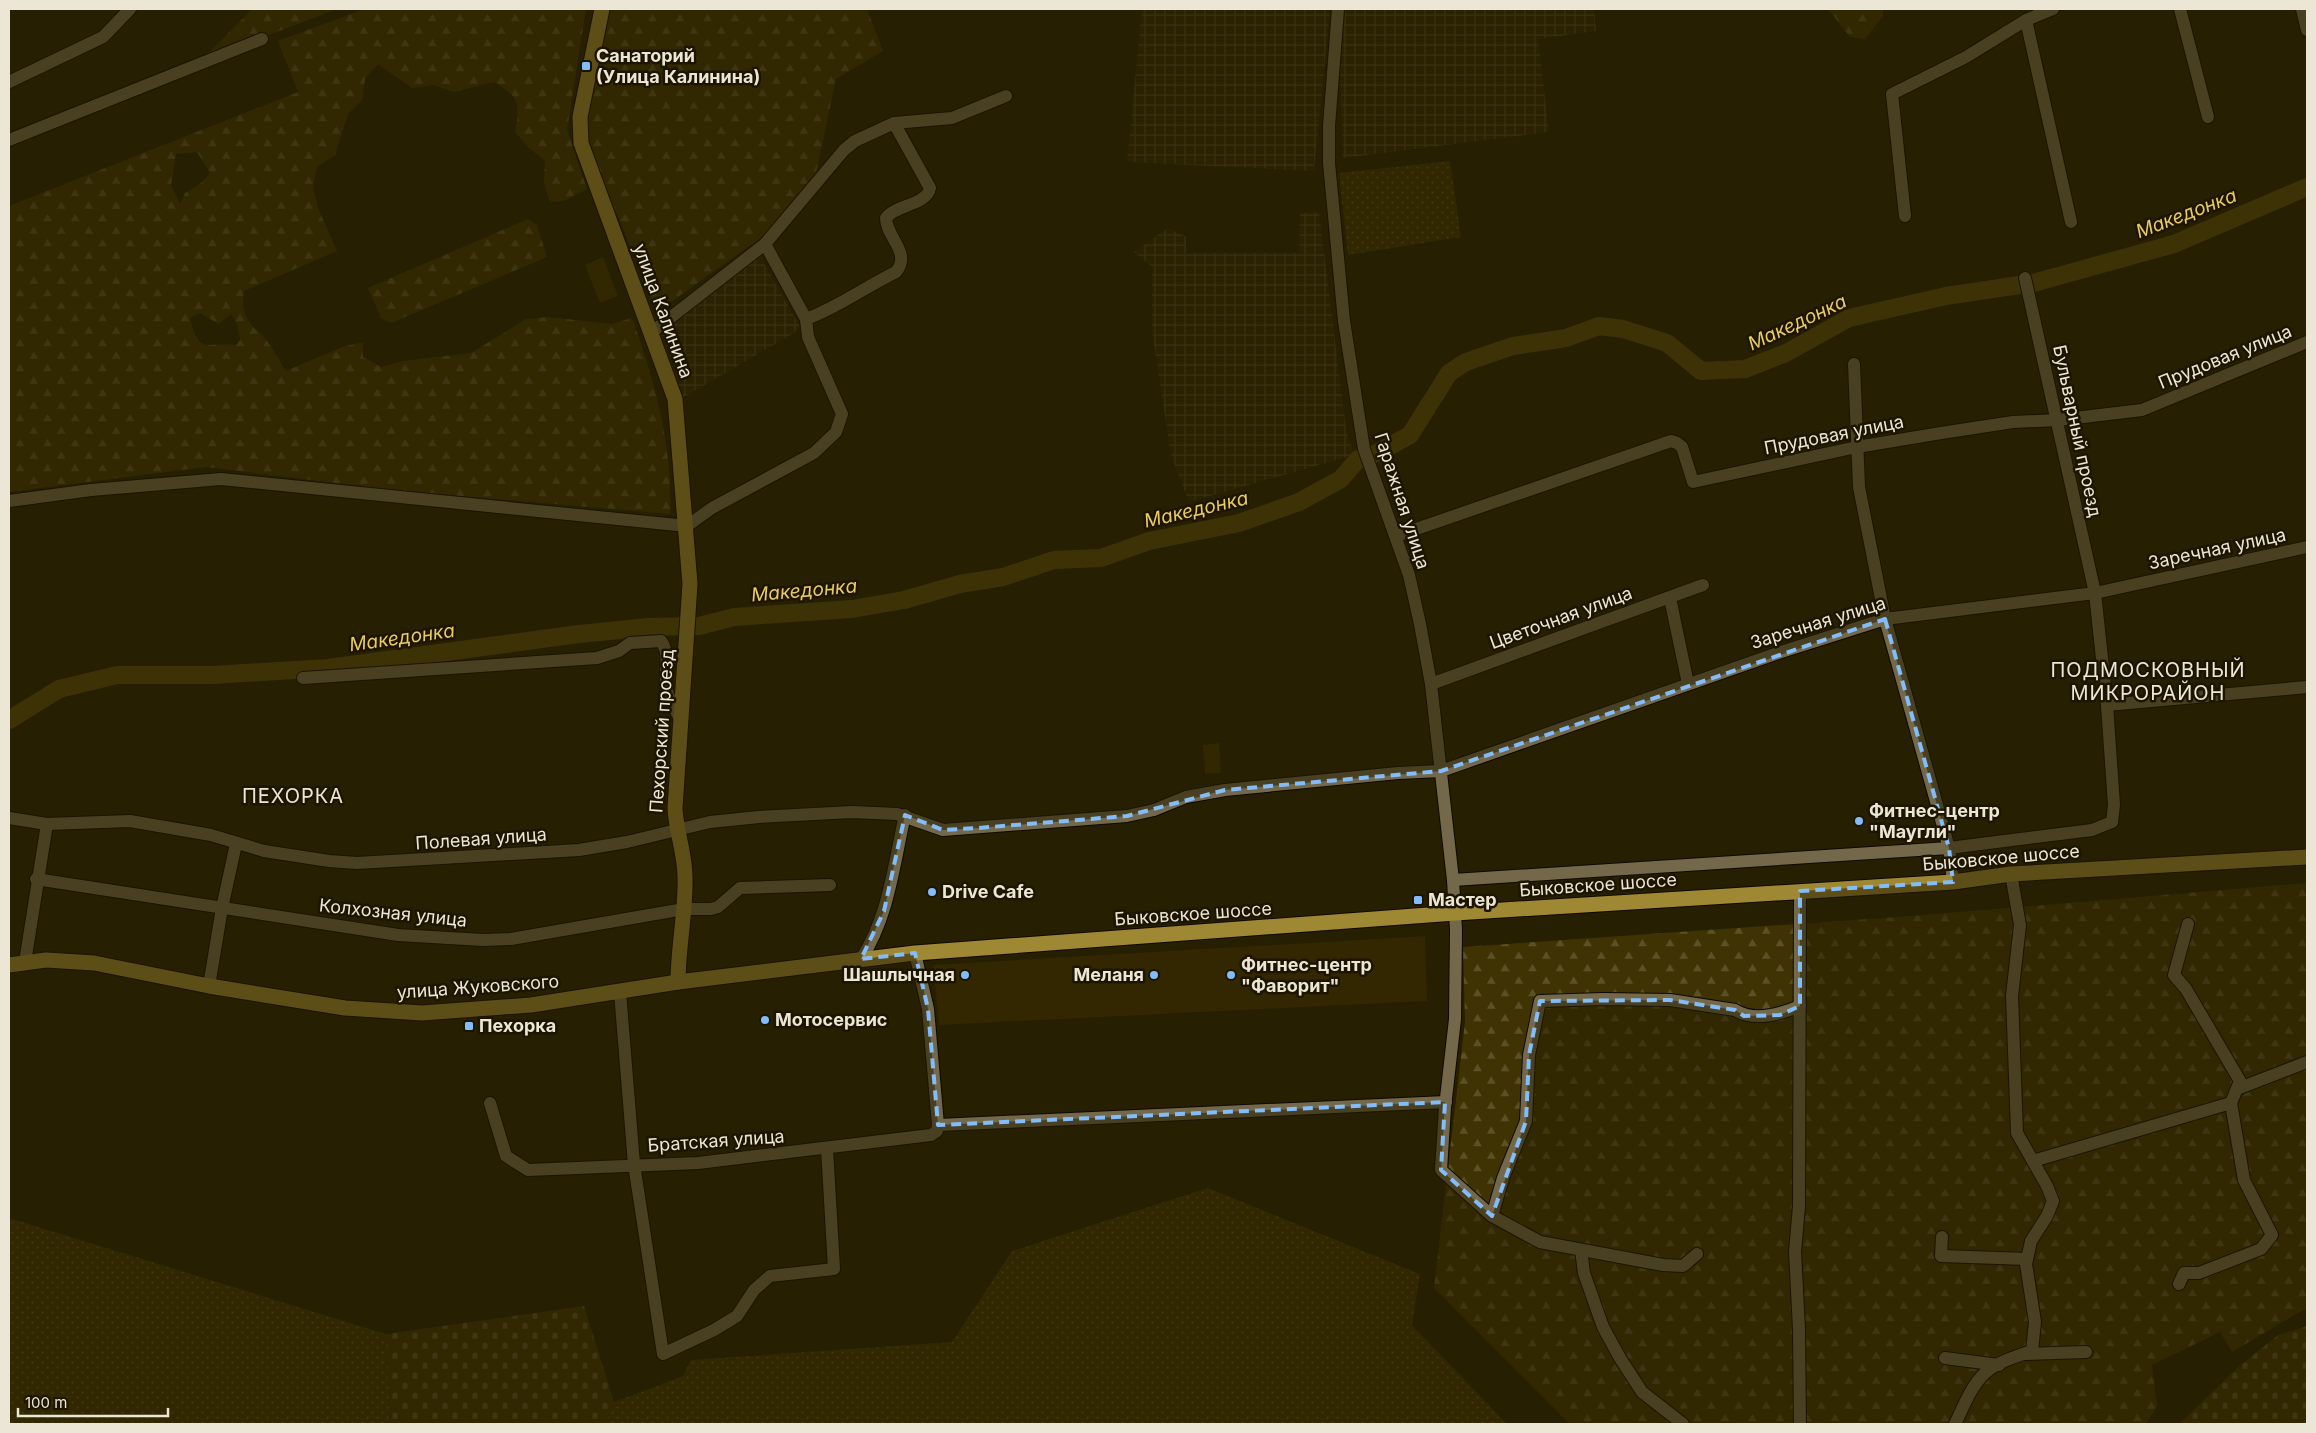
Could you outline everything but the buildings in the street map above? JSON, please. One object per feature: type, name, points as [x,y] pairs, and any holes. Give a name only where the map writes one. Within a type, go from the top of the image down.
[{"type":"main road","name":"улица Калинина","points":[[602,9],[580,117],[581,143],[652,332],[675,399],[687,526],[690,584],[688,634]]},
{"type":"main road","name":"Пехорский проезд","points":[[678,982],[678,955],[684,910],[684,859],[676,829],[675,808],[688,634]]},
{"type":"main road","name":"Быковское шоссе","points":[[860,959],[915,953],[1455,913],[1800,890],[1954,882],[2011,874],[2307,857]]},
{"type":"main road","name":"улица Жуковского","points":[[9,965],[46,960],[94,963],[209,986],[345,1008],[422,1013],[531,1005],[678,982],[860,959]]},
{"type":"street","points":[[9,82],[103,37],[130,9]]},
{"type":"street","name":"Гаражная улица","points":[[1338,9],[1328,126],[1329,163],[1343,312],[1366,455],[1410,575],[1431,684],[1453,880],[1455,913],[1455,1019],[1441,1170],[1492,1216]]},
{"type":"street","points":[[1905,216],[1892,94],[1966,57],[2026,20],[2053,9]]},
{"type":"street","points":[[2180,9],[2208,117]]},
{"type":"street","points":[[2302,9],[2307,30]]},
{"type":"street","points":[[2026,20],[2070,222]]},
{"type":"street","points":[[9,140],[262,39]]},
{"type":"street","points":[[652,332],[765,244],[844,150],[855,142],[894,123],[952,118],[1006,96]]},
{"type":"street","points":[[806,319],[822,314],[862,289],[896,272],[900,267],[902,261],[900,253],[887,225],[886,218],[893,212],[926,196],[930,188],[894,123]]},
{"type":"street","points":[[9,501],[101,489],[221,479],[687,526],[712,508],[814,453],[836,432],[842,414],[808,337],[806,319],[765,244]]},
{"type":"street","name":"Бульварный проезд","points":[[1949,848],[2092,830],[2112,822],[2114,805],[2107,704],[2095,593],[2025,278]]},
{"type":"street","name":"Прудовая улица","points":[[1396,536],[1671,441],[1682,447],[1693,482],[1856,447],[2013,422],[2058,420],[2142,410],[2307,342]]},
{"type":"street","points":[[1854,364],[1859,487],[1885,618],[1949,848],[1954,882]]},
{"type":"street","name":"Заречная улица","points":[[905,815],[943,830],[1127,816],[1154,810],[1186,798],[1225,790],[1398,773],[1441,771],[1688,684],[1885,618],[2095,593],[2307,547]]},
{"type":"street","name":"Цветочная улица","points":[[1431,684],[1704,586]]},
{"type":"street","points":[[1670,598],[1688,684]]},
{"type":"street","points":[[303,678],[597,658],[619,652],[630,643],[661,641],[664,645],[667,672],[666,686],[673,706],[681,720]]},
{"type":"street","points":[[2107,704],[2307,687]]},
{"type":"street","name":"Полевая улица","points":[[9,818],[47,824],[130,821],[211,835],[264,852],[329,861],[410,861],[478,854],[537,854],[579,850],[627,842],[710,822],[759,817],[852,812],[905,815]]},
{"type":"street","points":[[860,959],[871,944],[884,911],[905,815]]},
{"type":"street","points":[[25,962],[36,879],[47,824]]},
{"type":"street","points":[[209,986],[222,908],[236,844]]},
{"type":"street","points":[[1453,880],[1949,848]]},
{"type":"street","points":[[1955,1424],[1972,1391],[1985,1372],[2032,1351],[2035,1322],[2027,1259],[2031,1241],[2048,1216],[2052,1201],[2017,1133],[2012,996],[2020,925],[2011,874]]},
{"type":"street","name":"Колхозная улица","points":[[36,879],[398,935],[483,940],[511,939],[684,910],[718,907],[740,888],[830,885]]},
{"type":"street","points":[[1800,890],[1799,1206],[1795,1252],[1799,1329],[1800,1424]]},
{"type":"street","points":[[2179,1284],[2184,1273],[2199,1273],[2262,1249],[2272,1235],[2244,1180],[2231,1104],[2240,1081],[2186,989],[2174,975],[2188,924]]},
{"type":"street","points":[[915,953],[928,1009],[935,1130]]},
{"type":"street","points":[[490,1103],[506,1156],[528,1170],[634,1164],[620,992]]},
{"type":"street","points":[[1697,1254],[1683,1266],[1581,1250],[1540,1242],[1492,1216],[1503,1178],[1526,1121],[1529,1054],[1540,1001],[1603,999],[1670,1000],[1735,1010],[1744,1016],[1780,1015],[1800,1006]]},
{"type":"street","points":[[2237,1089],[2307,1062]]},
{"type":"street","name":"Братская улица","points":[[827,1148],[834,1269],[770,1276],[754,1290],[737,1316],[714,1330],[663,1354],[634,1164],[698,1163],[827,1148],[935,1130],[1446,1102]]},
{"type":"street","points":[[2033,1162],[2231,1104]]},
{"type":"street","points":[[1942,1237],[1941,1256],[2027,1259]]},
{"type":"street","points":[[1581,1250],[1584,1273],[1603,1328],[1620,1358],[1642,1392],[1682,1424]]},
{"type":"street","points":[[2024,1354],[2086,1352]]},
{"type":"street","points":[[1946,1358],[1999,1365]]},
{"type":"highlighted area","points":[[1885,619],[1949,848],[1953,882],[1800,891],[1800,1006],[1780,1015],[1744,1016],[1735,1010],[1670,1000],[1540,1001],[1529,1055],[1526,1121],[1492,1216],[1441,1170],[1445,1102],[938,1125],[928,1009],[915,953],[861,959],[884,911],[905,815],[943,830],[1127,816],[1225,790],[1441,771]]},
{"type":"shaded area","points":[[1142,9],[1330,9],[1314,171],[1127,162]]},
{"type":"shaded area","points":[[1345,9],[1594,9],[1596,31],[1538,39],[1549,132],[1343,158],[1340,65]]},
{"type":"shaded area","points":[[1319,212],[1346,429],[1354,455],[1189,502],[1171,455],[1152,331],[1152,267],[1134,252],[1168,228],[1186,237],[1186,253],[1299,253],[1300,213]]},
{"type":"shaded area","points":[[758,253],[800,327],[794,333],[682,398],[676,371],[660,328]]},
{"type":"shaded area","points":[[1425,936],[1427,1001],[939,1025],[933,965]]},
{"type":"green space","points":[[252,9],[337,9],[201,61]]},
{"type":"green space","points":[[364,9],[586,9],[567,130],[587,189],[564,201],[550,202],[544,183],[545,161],[529,148],[515,132],[516,102],[503,87],[494,82],[454,92],[433,85],[412,88],[378,64],[365,79],[363,99],[348,114],[335,155],[317,167],[313,187],[318,208],[337,251],[244,291],[244,308],[251,324],[270,344],[286,371],[342,347],[363,342],[363,357],[381,367],[403,361],[471,353],[526,319],[548,317],[611,324],[632,318],[661,414],[669,464],[670,514],[402,491],[206,467],[9,492],[9,206],[298,92],[278,41]],"holes":[[[197,152],[210,173],[201,183],[185,193],[180,204],[171,185],[176,154]],[[200,313],[219,324],[231,314],[237,324],[240,340],[236,345],[206,345],[201,343],[193,330],[190,318]]]},
{"type":"green space","points":[[608,9],[867,9],[883,51],[836,79],[816,174],[762,237],[657,312],[589,146],[585,121]]},
{"type":"green space","points":[[1828,9],[1883,9],[1883,16],[1865,39],[1850,37]]},
{"type":"green space","points":[[1450,161],[1461,237],[1348,255],[1339,173]]},
{"type":"green space","points":[[528,219],[537,225],[547,257],[391,323],[381,318],[368,288]]},
{"type":"green space","points":[[603,257],[618,296],[600,303],[585,265]]},
{"type":"green space","points":[[1219,743],[1221,773],[1205,774],[1203,745]]},
{"type":"green space","points":[[2307,883],[2307,1310],[2303,1310],[2232,1352],[2220,1332],[2152,1365],[2157,1406],[2146,1424],[1570,1424],[1434,1288],[1465,1022],[1463,947],[1911,916]]},
{"type":"green space","points":[[1208,1188],[1420,1274],[1412,1325],[1507,1424],[605,1424],[614,1402],[683,1376],[691,1360],[952,1342],[1012,1251]]},
{"type":"green space","points":[[9,1218],[386,1334],[391,1424],[9,1424]]},
{"type":"green space","points":[[584,1306],[614,1402],[605,1424],[391,1424],[386,1334]]},
{"type":"green space","points":[[2307,1326],[2307,1424],[2179,1424],[2236,1369],[2278,1335]]},
{"type":"waterway","name":"Македонка","points":[[9,720],[59,689],[117,675],[212,675],[328,668],[579,634],[649,627],[699,626],[734,617],[852,609],[904,600],[960,584],[1003,577],[1054,560],[1101,558],[1149,541],[1239,523],[1299,502],[1341,479],[1358,459],[1377,453],[1410,435],[1449,373],[1466,362],[1513,346],[1566,338],[1599,326],[1623,329],[1667,343],[1701,371],[1745,369],[1786,353],[1849,318],[1946,296],[2033,283],[2174,244],[2307,187]]},
{"type":"place","name":"Санаторий (Улица Калинина)","points":[[586,66]]},
{"type":"place","name":"Фитнес-центр \"Маугли\"","points":[[1859,821]]},
{"type":"place","name":"Drive Cafe","points":[[932,892]]},
{"type":"place","name":"Мастер","points":[[1418,900]]},
{"type":"place","name":"Шашлычная","points":[[965,975]]},
{"type":"place","name":"Меланя","points":[[1154,975]]},
{"type":"place","name":"Фитнес-центр \"Фаворит\"","points":[[1231,975]]},
{"type":"place","name":"Мотосервис","points":[[765,1020]]},
{"type":"place","name":"Пехорка","points":[[469,1026]]},
{"type":"district","name":"ПОДМОСКОВНЫЙ МИКРОРАЙОН","points":[[2148,682]]},
{"type":"district","name":"ПЕХОРКА","points":[[293,796]]}]
